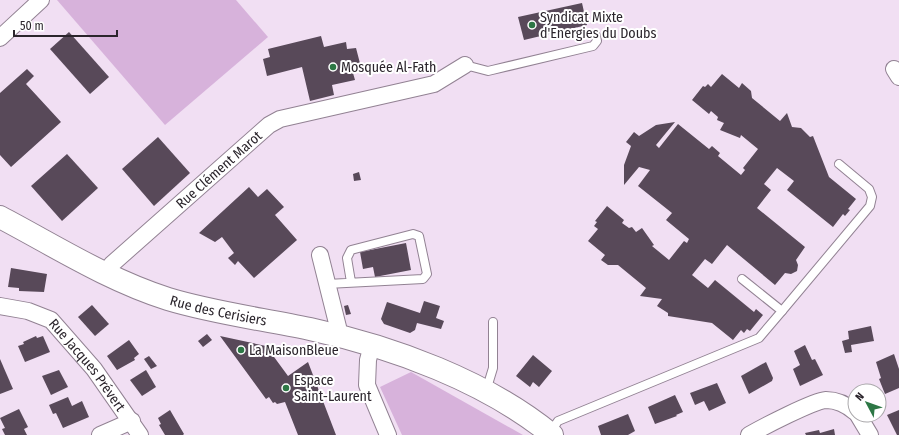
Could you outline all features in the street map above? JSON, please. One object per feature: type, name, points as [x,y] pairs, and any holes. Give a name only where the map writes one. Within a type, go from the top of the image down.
[{"type":"street","points":[[0,38],[41,0]]},
{"type":"street","name":"Rue Clément Marot","points":[[105,274],[123,254],[269,125],[280,119],[434,84],[465,65]]},
{"type":"street","points":[[0,217],[105,274]]},
{"type":"street","points":[[320,255],[338,327],[336,335]]},
{"type":"street","name":"Rue des Cerisiers","points":[[105,274],[132,287],[170,299],[336,335],[405,356],[486,391],[551,434]]},
{"type":"street","name":"Rue Jacques Prévert","points":[[0,306],[28,311],[51,320],[94,369],[132,421],[140,435]]},
{"type":"street","points":[[372,345],[368,360],[366,384],[388,435]]},
{"type":"street","points":[[749,435],[817,402],[834,401],[847,406]]},
{"type":"street","points":[[100,435],[132,421]]},
{"type":"street","points":[[863,423],[870,435]]},
{"type":"lane","points":[[465,65],[488,71],[593,46],[597,41],[596,36]]},
{"type":"lane","points":[[551,434],[558,421],[759,338],[870,206],[872,197],[869,189],[839,164]]},
{"type":"lane","points":[[327,284],[423,279],[427,274],[419,236],[413,234],[351,250],[347,258],[351,282]]},
{"type":"lane","points":[[742,279],[782,311]]},
{"type":"lane","points":[[486,391],[493,368],[493,322]]},
{"type":"shaded area","points":[[57,0],[236,0],[268,37],[165,125]]},
{"type":"shaded area","points":[[411,372],[523,435],[402,435],[380,387]]},
{"type":"building","points":[[582,3],[587,25],[524,40],[518,17]]},
{"type":"building","points":[[69,32],[109,77],[90,94],[50,49]]},
{"type":"building","name":"Mosquée Al-Fath","points":[[321,36],[324,47],[346,42],[347,49],[356,48],[362,71],[353,73],[355,80],[332,85],[334,95],[310,101],[302,67],[267,76],[263,59],[270,57],[268,49]]},
{"type":"building","points":[[27,69],[34,76],[26,84],[61,122],[11,167],[0,155],[0,93]]},
{"type":"building","points":[[722,74],[739,88],[742,83],[751,91],[752,98],[780,121],[787,113],[792,127],[801,128],[810,137],[813,136],[829,177],[856,199],[848,209],[850,210],[845,216],[843,214],[833,227],[787,190],[794,181],[777,168],[764,184],[771,190],[757,208],[805,247],[796,260],[798,265],[797,271],[791,274],[785,273],[775,285],[727,245],[712,264],[705,259],[692,275],[708,288],[715,280],[754,312],[756,309],[763,315],[750,331],[747,329],[744,333],[741,330],[733,340],[712,323],[668,316],[668,313],[657,306],[662,299],[640,296],[646,288],[618,265],[608,265],[601,260],[605,255],[588,241],[598,229],[594,226],[597,222],[595,221],[607,206],[624,220],[622,223],[629,228],[632,227],[636,232],[642,228],[654,245],[652,246],[669,260],[684,241],[687,243],[689,239],[666,220],[672,213],[638,186],[650,170],[639,167],[624,185],[624,165],[631,146],[626,142],[634,132],[639,136],[656,125],[675,122],[656,145],[659,148],[678,124],[709,149],[712,146],[720,153],[718,156],[741,175],[745,170],[743,168],[758,149],[741,135],[740,138],[720,130],[724,123],[717,120],[718,117],[711,111],[709,114],[692,100],[703,86],[705,87],[708,84],[711,87]]},
{"type":"building","points":[[158,137],[190,173],[154,206],[122,169]]},
{"type":"building","points":[[67,154],[98,188],[62,221],[31,186]]},
{"type":"building","points":[[359,172],[361,180],[354,181],[353,174]]},
{"type":"building","points":[[249,187],[258,197],[267,189],[284,207],[275,215],[297,240],[254,278],[238,261],[235,265],[228,258],[234,253],[222,237],[215,242],[199,233]]},
{"type":"building","points":[[406,243],[411,270],[375,277],[373,267],[363,269],[360,252]]},
{"type":"building","points":[[11,268],[47,274],[44,292],[19,291],[19,288],[8,287]]},
{"type":"building","points":[[424,301],[440,306],[436,318],[444,321],[441,329],[417,323],[415,330],[410,333],[384,324],[381,319],[387,302],[420,313]]},
{"type":"building","points":[[92,305],[109,324],[95,336],[78,317]]},
{"type":"building","points":[[348,305],[351,314],[346,315],[344,306]]},
{"type":"building","points":[[871,326],[874,341],[851,345],[852,352],[845,353],[842,341],[849,339],[848,331]]},
{"type":"building","points":[[207,334],[212,340],[203,347],[198,341]]},
{"type":"building","points":[[36,336],[37,338],[43,336],[50,352],[25,362],[18,346]]},
{"type":"building","name":"Espace Saint-Laurent","points":[[220,336],[266,346],[288,376],[308,362],[336,435],[298,435],[285,402],[277,404],[275,402],[273,403],[269,397],[266,399]]},
{"type":"building","points":[[129,340],[139,354],[134,358],[135,360],[117,370],[107,356]]},
{"type":"building","points":[[805,345],[812,360],[815,359],[823,375],[800,386],[793,369],[800,365],[794,351]]},
{"type":"building","points":[[894,354],[899,369],[899,388],[887,393],[887,383],[881,383],[879,379],[881,378],[876,362]]},
{"type":"building","points":[[533,355],[552,371],[539,387],[533,382],[530,387],[516,376]]},
{"type":"building","points":[[149,356],[157,366],[151,369],[144,359]]},
{"type":"building","points":[[0,359],[13,389],[0,394]]},
{"type":"building","points":[[766,362],[773,378],[772,381],[749,394],[741,376]]},
{"type":"building","points":[[59,370],[68,387],[51,395],[42,376]]},
{"type":"building","points":[[146,370],[156,387],[142,396],[130,380]]},
{"type":"building","points":[[717,383],[726,403],[709,411],[704,401],[695,405],[690,393]]},
{"type":"building","points":[[675,395],[683,412],[676,415],[677,416],[655,424],[648,407]]},
{"type":"building","points":[[68,397],[72,406],[82,401],[89,417],[63,428],[56,413],[53,414],[49,405]]},
{"type":"building","points":[[19,409],[28,427],[24,429],[27,435],[5,435],[2,429],[5,428],[0,418]]},
{"type":"building","points":[[170,410],[184,434],[183,435],[165,435],[159,425],[161,424],[158,418]]},
{"type":"building","points":[[899,410],[899,435],[897,435],[887,415]]},
{"type":"building","points":[[628,414],[635,431],[628,435],[601,435],[598,426]]},
{"type":"building","points":[[834,429],[835,435],[806,435],[805,433],[819,430],[820,433]]},
{"type":"place","name":"Syndicat Mixte d'Energies du Doubs","points":[[532,25]]},
{"type":"place","name":"Mosquée Al-Fath","points":[[333,67]]},
{"type":"place","name":"La MaisonBleue","points":[[241,350]]},
{"type":"place","name":"Espace Saint-Laurent","points":[[286,388]]}]
